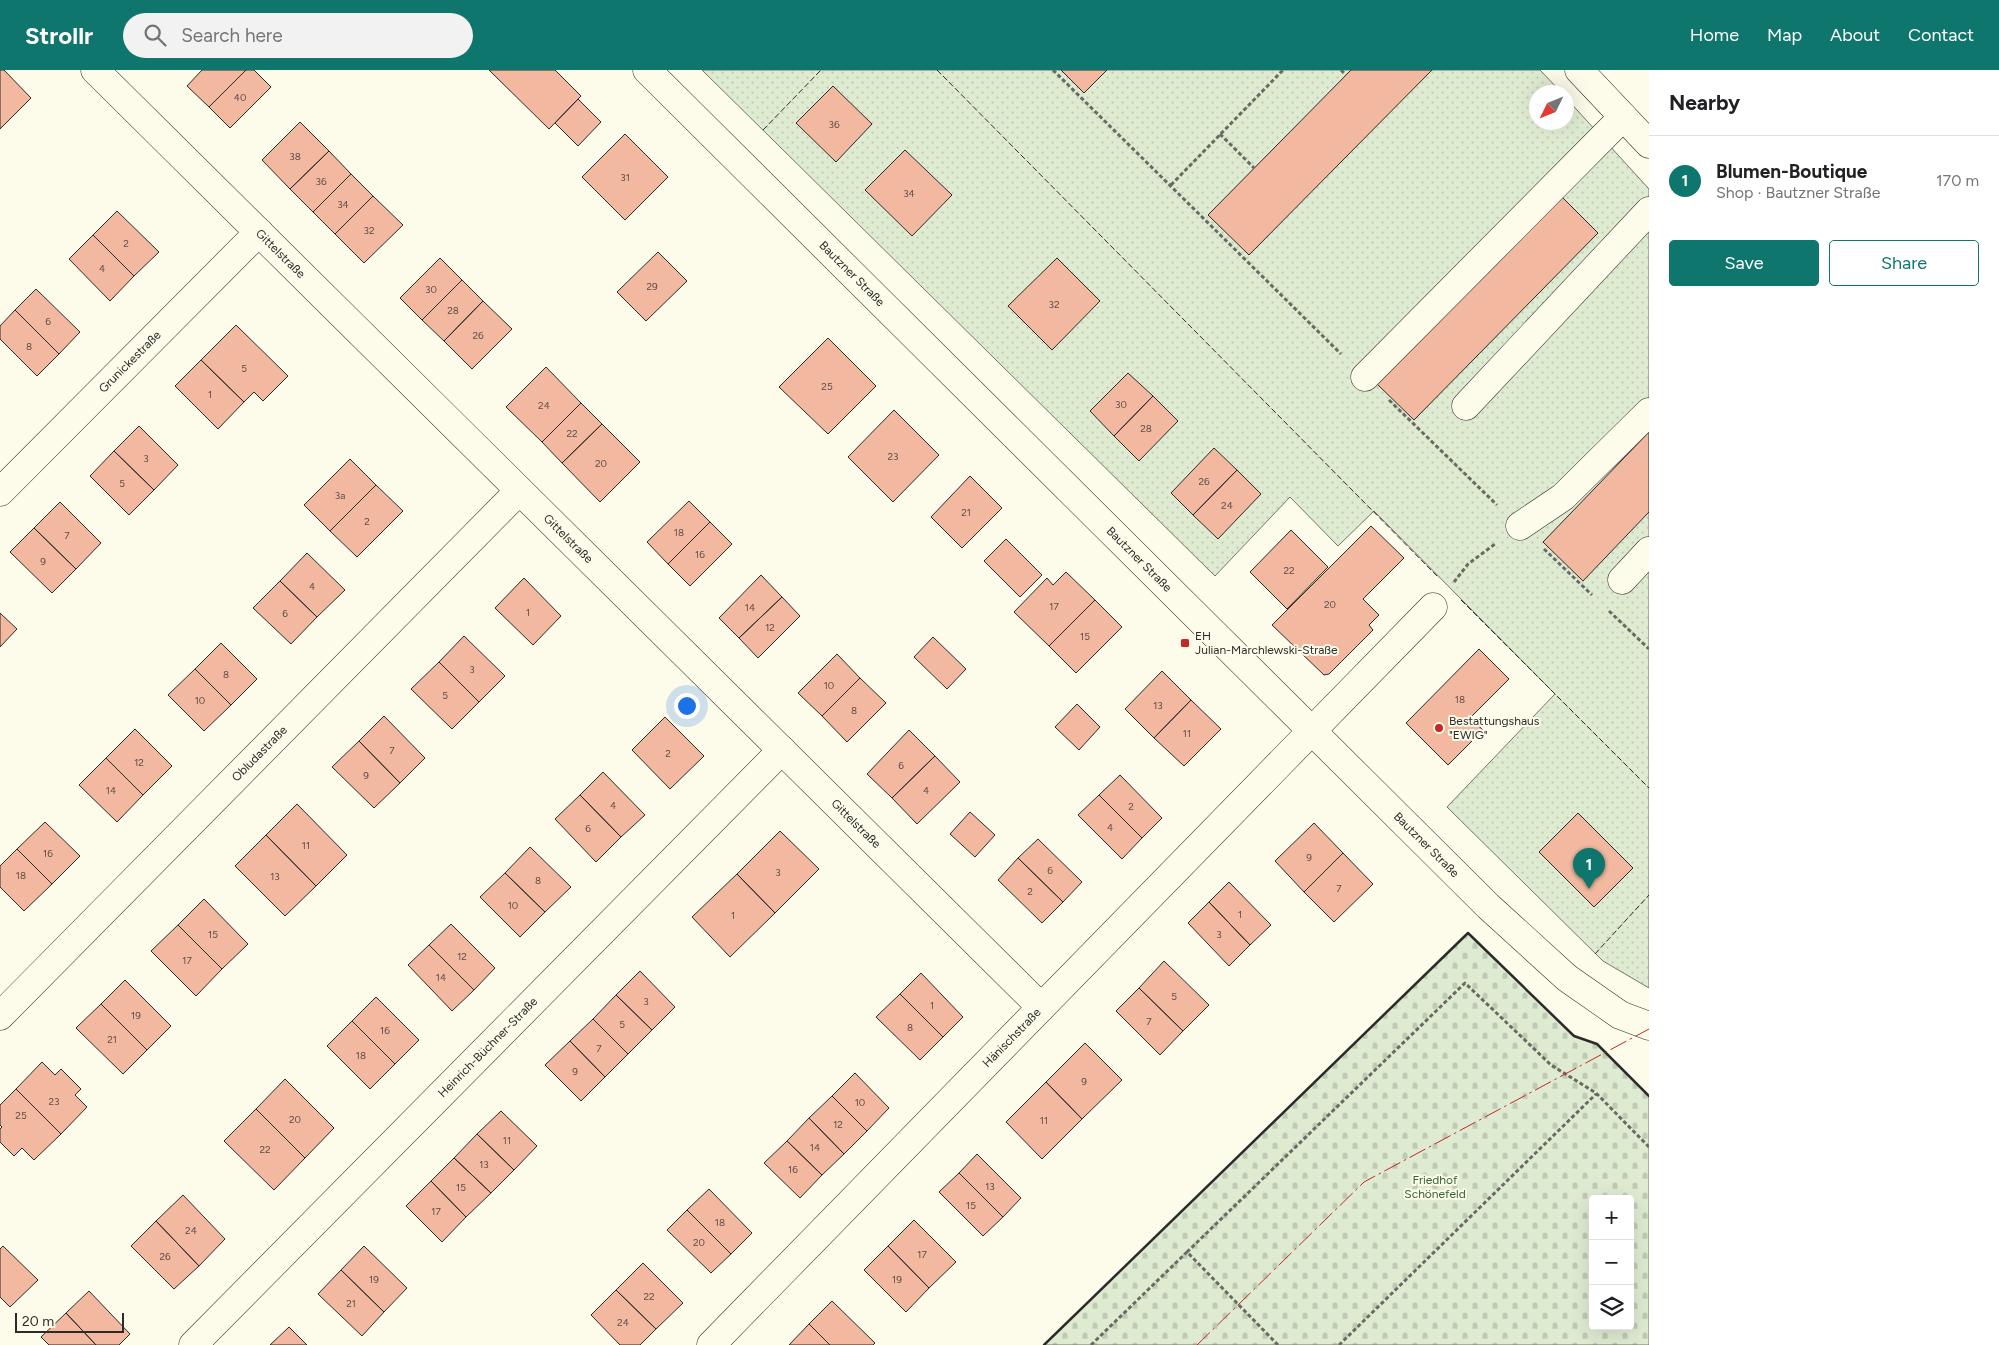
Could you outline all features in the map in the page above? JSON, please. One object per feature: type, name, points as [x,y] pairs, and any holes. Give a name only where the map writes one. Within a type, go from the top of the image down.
[{"type":"street","name":"Gittelstraße","points":[[96,70],[1041,1007]]},
{"type":"street","name":"Bautzner Straße","points":[[647,70],[1481,899],[1567,978],[1620,1015],[1649,1026]]},
{"type":"street","points":[[1579,70],[1649,144]]},
{"type":"street","points":[[1365,377],[1624,117]]},
{"type":"street","points":[[1466,406],[1649,211]]},
{"type":"street","name":"Grunickestraße","points":[[0,492],[259,232]]},
{"type":"street","points":[[1520,526],[1563,497],[1649,412]]},
{"type":"street","name":"Obludastraße","points":[[0,1016],[519,491]]},
{"type":"street","points":[[1622,580],[1649,551]]},
{"type":"street","name":"Hänischstraße","points":[[711,1345],[1433,607]]},
{"type":"street","name":"Heinrich-Büchner-Straße","points":[[193,1345],[782,750]]},
{"type":"path","points":[[1053,70],[1365,377],[1599,601]]},
{"type":"path","points":[[1171,185],[1283,70]]},
{"type":"path","points":[[1341,70],[1346,75]]},
{"type":"path","points":[[1220,134],[1254,168]]},
{"type":"path","points":[[1433,607],[1468,564],[1520,526]]},
{"type":"path","points":[[1606,608],[1649,649]]},
{"type":"path","points":[[1091,1345],[1465,983],[1551,1065],[1596,1094],[1649,1146]]},
{"type":"path","points":[[1339,1345],[1596,1094]]},
{"type":"path","points":[[1187,1252],[1278,1345]]},
{"type":"green space","points":[[702,70],[1540,70],[1554,85],[1529,85],[1529,130],[1574,130],[1574,107],[1649,189],[1649,988],[1603,961],[1447,807],[1555,694],[1374,511],[1338,546],[1290,497],[1215,576]]},
{"type":"green space","name":"Friedhof Schönefeld","points":[[1468,933],[1574,1036],[1597,1044],[1649,1096],[1649,1345],[1044,1345]]},
{"type":"building","points":[[0,70],[4,70],[31,98],[0,129]]},
{"type":"building","points":[[202,70],[246,70],[209,107],[187,86]]},
{"type":"building","points":[[246,70],[254,70],[271,87],[230,128],[209,107]]},
{"type":"building","points":[[489,70],[555,70],[581,96],[549,129]]},
{"type":"building","points":[[1061,70],[1107,70],[1084,93]]},
{"type":"building","points":[[1351,70],[1432,70],[1249,255],[1208,215]]},
{"type":"building","points":[[833,86],[872,124],[836,162],[796,123]]},
{"type":"building","points":[[578,99],[601,122],[578,146],[555,123]]},
{"type":"building","points":[[300,122],[329,151],[290,189],[262,160]]},
{"type":"building","points":[[625,134],[668,177],[625,220],[582,177]]},
{"type":"building","points":[[905,150],[952,195],[912,236],[865,190]]},
{"type":"building","points":[[329,151],[351,174],[313,212],[290,189]]},
{"type":"building","points":[[351,174],[373,196],[335,234],[313,212]]},
{"type":"building","points":[[1559,194],[1598,233],[1414,420],[1375,382]]},
{"type":"building","points":[[373,196],[403,225],[364,263],[335,234]]},
{"type":"building","points":[[117,211],[159,252],[134,276],[93,235]]},
{"type":"building","points":[[93,235],[134,276],[110,301],[69,259]]},
{"type":"building","points":[[658,252],[687,281],[646,321],[617,292]]},
{"type":"building","points":[[440,258],[462,280],[422,320],[400,298]]},
{"type":"building","points":[[1057,258],[1100,301],[1052,350],[1008,306]]},
{"type":"building","points":[[462,280],[483,301],[444,341],[422,320]]},
{"type":"building","points":[[36,289],[80,332],[59,354],[15,310]]},
{"type":"building","points":[[483,301],[512,329],[472,369],[444,341]]},
{"type":"building","points":[[15,310],[59,354],[37,376],[0,339],[0,326]]},
{"type":"building","points":[[236,325],[288,376],[263,401],[254,392],[244,402],[201,360]]},
{"type":"building","points":[[828,338],[876,386],[828,434],[779,387]]},
{"type":"building","points":[[201,360],[244,402],[218,429],[175,386]]},
{"type":"building","points":[[546,367],[581,403],[542,442],[506,407]]},
{"type":"building","points":[[1128,373],[1153,396],[1114,436],[1090,411]]},
{"type":"building","points":[[1153,396],[1178,421],[1139,461],[1114,436]]},
{"type":"building","points":[[581,403],[602,424],[562,463],[542,442]]},
{"type":"building","points":[[894,410],[939,455],[893,502],[848,457]]},
{"type":"building","points":[[602,424],[640,462],[600,502],[562,463]]},
{"type":"building","points":[[139,426],[178,465],[154,490],[114,451]]},
{"type":"building","points":[[1649,432],[1649,512],[1583,581],[1543,542]]},
{"type":"building","points":[[1214,448],[1237,470],[1193,515],[1171,493]]},
{"type":"building","points":[[114,451],[154,490],[129,515],[90,476]]},
{"type":"building","points":[[350,459],[376,485],[330,531],[304,505]]},
{"type":"building","points":[[1237,470],[1261,494],[1218,539],[1193,515]]},
{"type":"building","points":[[970,476],[1002,508],[962,548],[931,517]]},
{"type":"building","points":[[376,485],[403,511],[357,557],[330,531]]},
{"type":"building","points":[[689,501],[710,522],[668,564],[647,542]]},
{"type":"building","points":[[60,502],[101,543],[76,569],[34,528]]},
{"type":"building","points":[[710,522],[732,544],[690,586],[668,564]]},
{"type":"building","points":[[1371,526],[1404,558],[1363,599],[1379,615],[1369,625],[1373,630],[1329,674],[1324,675],[1272,625]]},
{"type":"building","points":[[34,528],[76,569],[52,593],[10,552]]},
{"type":"building","points":[[1291,530],[1328,567],[1287,609],[1250,572]]},
{"type":"building","points":[[1006,539],[1042,575],[1020,597],[984,561]]},
{"type":"building","points":[[307,553],[345,590],[317,617],[280,581]]},
{"type":"building","points":[[1066,572],[1095,600],[1049,646],[1014,612],[1047,578],[1053,585]]},
{"type":"building","points":[[761,575],[782,597],[739,638],[719,618]]},
{"type":"building","points":[[524,578],[561,616],[533,645],[495,608]]},
{"type":"building","points":[[280,581],[317,617],[291,644],[253,608]]},
{"type":"building","points":[[782,597],[800,616],[758,658],[739,638]]},
{"type":"building","points":[[1095,600],[1122,627],[1076,673],[1049,646]]},
{"type":"building","points":[[0,613],[17,629],[0,647]]},
{"type":"building","points":[[464,636],[505,676],[479,702],[439,662]]},
{"type":"building","points":[[933,637],[966,669],[947,689],[914,657]]},
{"type":"building","points":[[221,643],[257,679],[231,705],[195,669]]},
{"type":"building","points":[[1479,649],[1509,679],[1470,718],[1483,730],[1448,765],[1406,723]]},
{"type":"building","points":[[837,654],[860,678],[822,716],[798,693]]},
{"type":"building","points":[[439,662],[479,702],[452,729],[411,689]]},
{"type":"building","points":[[195,669],[231,705],[204,731],[168,695]]},
{"type":"building","points":[[1162,671],[1191,700],[1154,738],[1125,709]]},
{"type":"building","points":[[860,678],[886,703],[847,742],[822,716]]},
{"type":"building","points":[[1191,700],[1221,729],[1184,766],[1154,738]]},
{"type":"building","points":[[1077,704],[1100,727],[1079,750],[1055,727]]},
{"type":"building","points":[[384,716],[425,758],[400,783],[359,741]]},
{"type":"building","points":[[665,717],[704,756],[670,789],[632,750]]},
{"type":"building","points":[[135,729],[172,766],[143,795],[106,758]]},
{"type":"building","points":[[909,730],[935,756],[892,798],[867,774]]},
{"type":"building","points":[[359,741],[400,783],[374,808],[332,767]]},
{"type":"building","points":[[935,756],[960,782],[917,824],[892,798]]},
{"type":"building","points":[[106,758],[143,795],[117,822],[79,785]]},
{"type":"building","points":[[603,772],[645,815],[621,837],[580,795]]},
{"type":"building","points":[[1120,775],[1162,818],[1142,838],[1099,795]]},
{"type":"building","points":[[580,795],[621,837],[596,862],[555,819]]},
{"type":"building","points":[[1099,795],[1142,838],[1122,859],[1078,815]]},
{"type":"building","points":[[297,804],[347,855],[316,886],[266,835]]},
{"type":"building","points":[[970,812],[995,835],[975,857],[950,834]]},
{"type":"building","points":[[1578,813],[1633,868],[1594,907],[1539,852]]},
{"type":"building","points":[[45,822],[80,856],[52,884],[17,849]]},
{"type":"building","points":[[1314,823],[1343,853],[1304,892],[1275,861]]},
{"type":"building","points":[[780,831],[819,869],[775,913],[737,874]]},
{"type":"building","points":[[266,835],[316,886],[285,916],[235,866]]},
{"type":"building","points":[[1038,839],[1082,882],[1063,902],[1018,858]]},
{"type":"building","points":[[530,847],[571,887],[545,912],[505,873]]},
{"type":"building","points":[[17,849],[52,884],[24,911],[0,887],[0,866]]},
{"type":"building","points":[[1343,853],[1373,884],[1334,922],[1304,892]]},
{"type":"building","points":[[1018,858],[1063,902],[1042,923],[998,880]]},
{"type":"building","points":[[505,873],[545,912],[520,937],[480,897]]},
{"type":"building","points":[[737,874],[775,913],[730,957],[692,917]]},
{"type":"building","points":[[1229,882],[1271,925],[1250,945],[1209,902]]},
{"type":"building","points":[[204,899],[248,944],[222,969],[178,925]]},
{"type":"building","points":[[1209,902],[1250,945],[1229,966],[1188,923]]},
{"type":"building","points":[[451,924],[495,968],[474,990],[429,945]]},
{"type":"building","points":[[178,925],[222,969],[196,996],[151,951]]},
{"type":"building","points":[[429,945],[474,990],[452,1011],[408,965]]},
{"type":"building","points":[[1164,961],[1209,1005],[1183,1031],[1139,988]]},
{"type":"building","points":[[640,971],[675,1007],[652,1030],[616,995]]},
{"type":"building","points":[[921,973],[963,1017],[943,1037],[900,994]]},
{"type":"building","points":[[125,980],[171,1026],[147,1050],[101,1004]]},
{"type":"building","points":[[1139,988],[1183,1031],[1160,1055],[1116,1011]]},
{"type":"building","points":[[900,994],[943,1037],[920,1060],[876,1017]]},
{"type":"building","points":[[616,995],[652,1030],[628,1054],[593,1019]]},
{"type":"building","points":[[376,997],[419,1040],[395,1064],[352,1021]]},
{"type":"building","points":[[101,1004],[147,1050],[123,1074],[76,1028]]},
{"type":"building","points":[[593,1019],[628,1054],[605,1077],[570,1041]]},
{"type":"building","points":[[352,1021],[395,1064],[370,1089],[327,1046]]},
{"type":"building","points":[[570,1041],[605,1077],[581,1101],[545,1065]]},
{"type":"building","points":[[1085,1043],[1122,1080],[1082,1119],[1046,1082]]},
{"type":"building","points":[[42,1062],[55,1075],[61,1069],[81,1089],[75,1095],[87,1107],[61,1134],[16,1089]]},
{"type":"building","points":[[855,1073],[889,1108],[867,1131],[832,1096]]},
{"type":"building","points":[[285,1079],[334,1128],[305,1158],[256,1109]]},
{"type":"building","points":[[1046,1082],[1082,1119],[1042,1159],[1006,1122]]},
{"type":"building","points":[[16,1089],[61,1134],[34,1160],[22,1148],[14,1156],[0,1142],[0,1129],[2,1127],[0,1125],[0,1105]]},
{"type":"building","points":[[832,1096],[867,1131],[844,1154],[809,1118]]},
{"type":"building","points":[[256,1109],[305,1158],[274,1190],[224,1141]]},
{"type":"building","points":[[501,1111],[537,1146],[514,1170],[477,1134]]},
{"type":"building","points":[[809,1118],[844,1154],[822,1175],[787,1141]]},
{"type":"building","points":[[477,1134],[514,1170],[491,1193],[454,1158]]},
{"type":"building","points":[[787,1141],[822,1175],[800,1198],[764,1163]]},
{"type":"building","points":[[977,1154],[1021,1198],[1003,1217],[959,1173]]},
{"type":"building","points":[[454,1158],[491,1193],[466,1217],[431,1181]]},
{"type":"building","points":[[959,1173],[1003,1217],[983,1236],[939,1192]]},
{"type":"building","points":[[431,1181],[466,1217],[442,1242],[406,1206]]},
{"type":"building","points":[[709,1189],[752,1233],[731,1254],[687,1210]]},
{"type":"building","points":[[183,1195],[225,1239],[199,1266],[156,1221]]},
{"type":"building","points":[[687,1210],[731,1254],[711,1273],[667,1230]]},
{"type":"building","points":[[914,1220],[956,1262],[929,1288],[888,1246]]},
{"type":"building","points":[[156,1221],[199,1266],[174,1289],[131,1246]]},
{"type":"building","points":[[3,1246],[38,1280],[10,1307],[0,1297],[0,1249]]},
{"type":"building","points":[[364,1246],[407,1288],[384,1312],[341,1270]]},
{"type":"building","points":[[888,1246],[929,1288],[906,1312],[864,1270]]},
{"type":"building","points":[[643,1263],[683,1303],[656,1329],[616,1290]]},
{"type":"building","points":[[341,1270],[384,1312],[362,1336],[318,1294]]},
{"type":"building","points":[[616,1290],[656,1329],[640,1345],[620,1345],[591,1315]]},
{"type":"building","points":[[89,1291],[130,1334],[119,1345],[96,1345],[66,1313]]},
{"type":"building","points":[[832,1301],[875,1343],[873,1345],[830,1345],[809,1324]]},
{"type":"building","points":[[66,1313],[96,1345],[49,1345],[41,1337]]},
{"type":"building","points":[[809,1324],[830,1345],[789,1345]]},
{"type":"building","points":[[289,1327],[307,1345],[270,1345]]},
{"type":"fence","points":[[763,130],[821,70]]},
{"type":"fence","points":[[937,70],[1439,578]]},
{"type":"fence","points":[[1461,600],[1649,788]]},
{"type":"fence","points":[[1595,954],[1649,895]]},
{"type":"wall","points":[[1044,1345],[1468,933],[1574,1036],[1597,1044],[1649,1096]]},
{"type":"power","points":[[1197,1345],[1364,1182],[1649,1029]]},
{"type":"place","name":"EH Julian-Marchlewski-Straße","points":[[1185,643]]},
{"type":"place","name":"Bestattungshaus \"EWIG\"","points":[[1439,728]]},
{"type":"place","name":"Blumen-Boutique","points":[[1589,889]]}]
